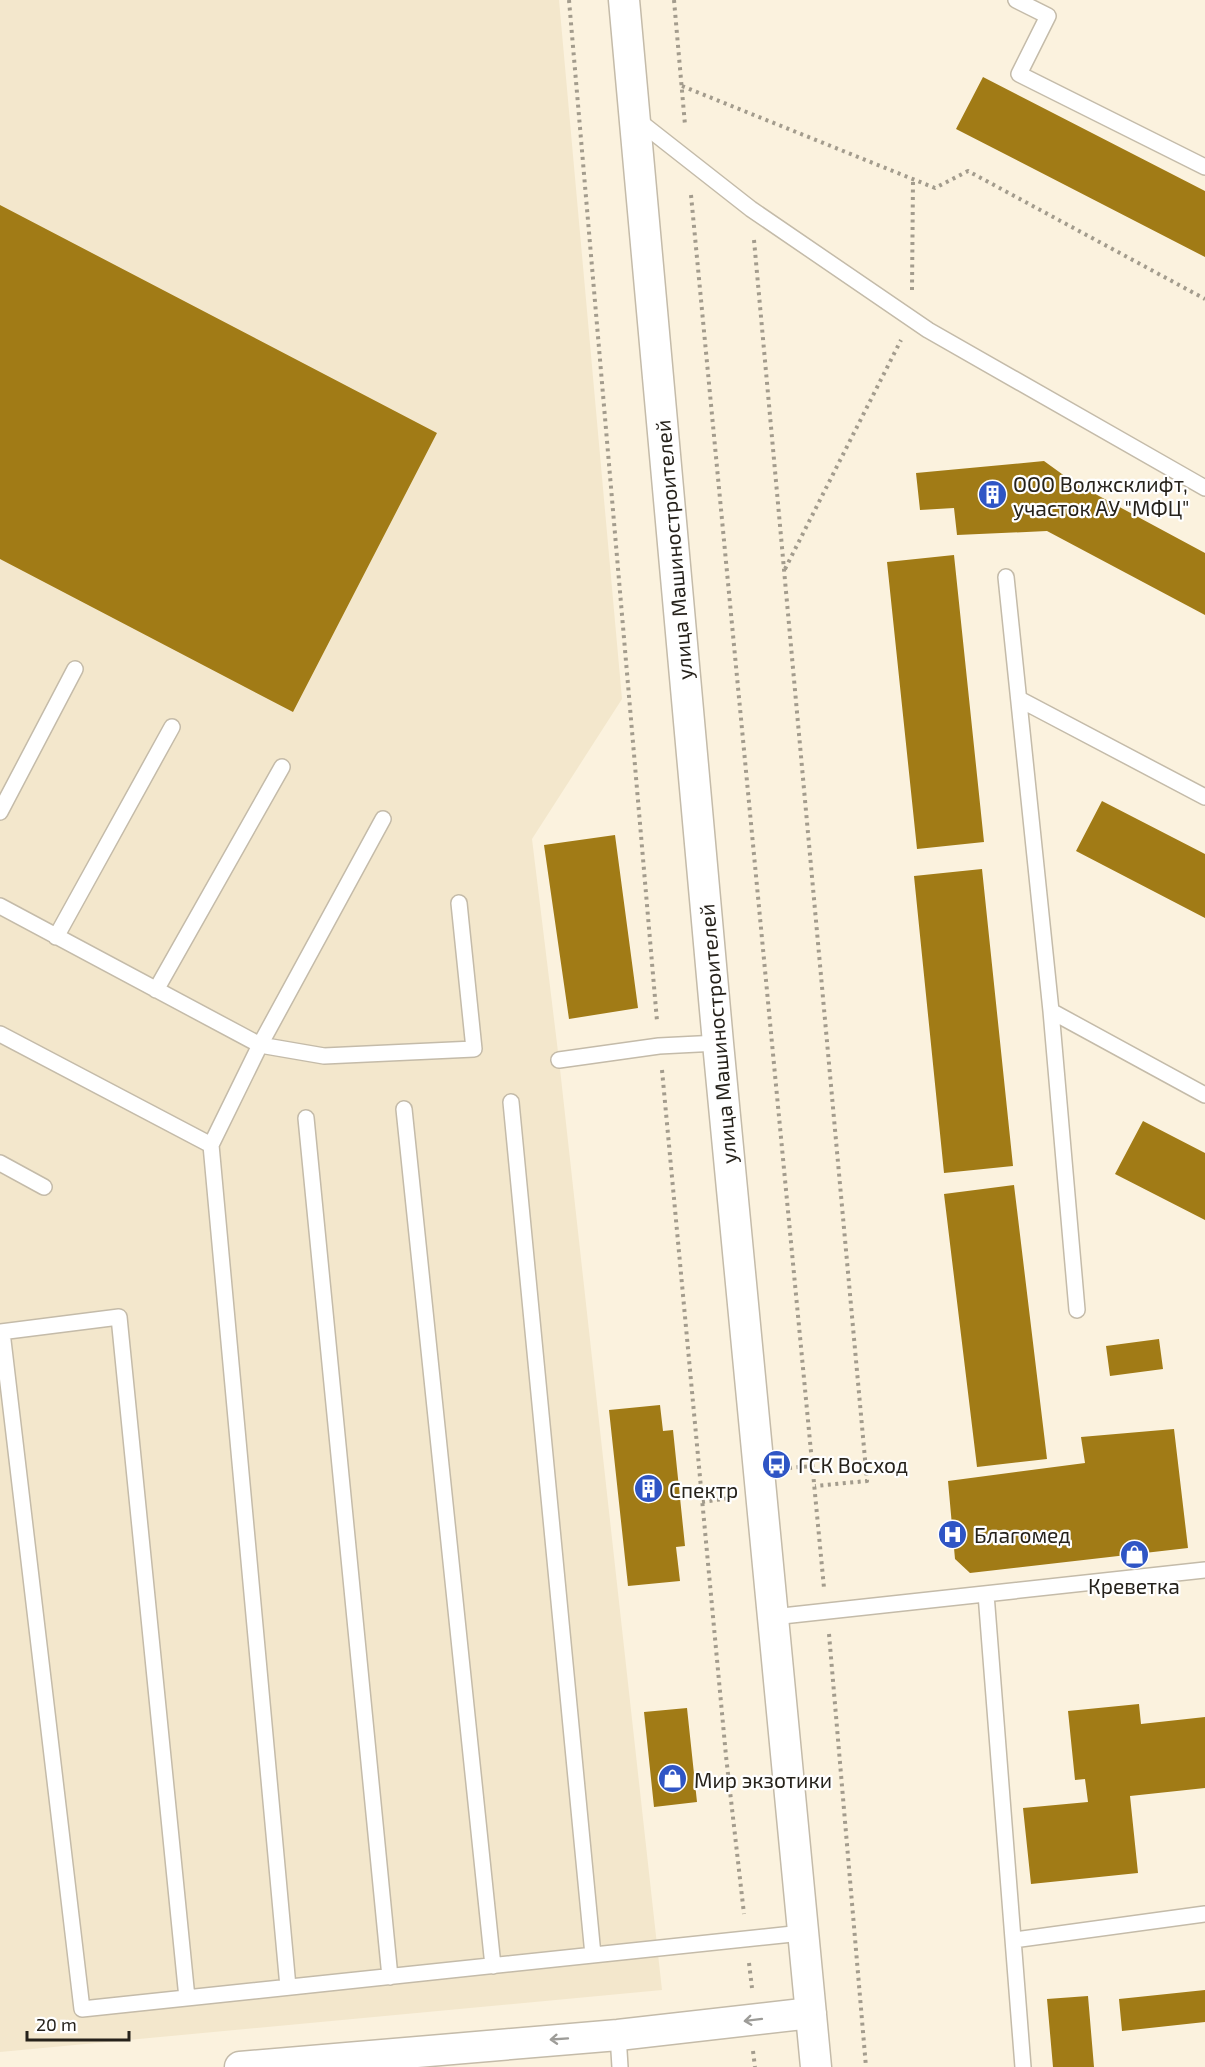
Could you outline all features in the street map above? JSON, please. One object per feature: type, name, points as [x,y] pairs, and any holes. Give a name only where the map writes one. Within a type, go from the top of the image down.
[{"type":"street","name":"улица Машиностроителей","points":[[624,0],[757,1465],[816,2067]]},
{"type":"street","points":[[240,2067],[618,2035],[811,2013]]},
{"type":"lane","points":[[1016,0],[1048,16],[1019,74],[1205,167]]},
{"type":"lane","points":[[634,117],[751,209],[928,330],[1205,488]]},
{"type":"lane","points":[[1006,577],[1051,1011],[1077,1310]]},
{"type":"lane","points":[[0,812],[75,669]]},
{"type":"lane","points":[[1019,699],[1205,797]]},
{"type":"lane","points":[[56,937],[172,727]]},
{"type":"lane","points":[[156,990],[282,766]]},
{"type":"lane","points":[[288,1987],[211,1145],[260,1046],[383,819]]},
{"type":"lane","points":[[0,906],[260,1046],[324,1056],[474,1049],[459,903]]},
{"type":"lane","points":[[1051,1011],[1205,1095]]},
{"type":"lane","points":[[0,1034],[211,1145]]},
{"type":"lane","points":[[559,1060],[659,1046],[718,1043]]},
{"type":"lane","points":[[511,1102],[593,1955]]},
{"type":"lane","points":[[404,1109],[493,1966]]},
{"type":"lane","points":[[306,1118],[390,1977]]},
{"type":"lane","points":[[0,1163],[44,1187]]},
{"type":"lane","points":[[187,1998],[119,1317],[1,1332],[82,2009],[390,1977],[802,1933]]},
{"type":"lane","points":[[773,1617],[1205,1570]]},
{"type":"lane","points":[[986,1594],[1023,2067]]},
{"type":"lane","points":[[1014,1940],[1205,1914]]},
{"type":"lane","points":[[618,2035],[620,2067]]},
{"type":"path","points":[[569,0],[659,1046],[726,1756],[754,1998]]},
{"type":"path","points":[[674,0],[687,157],[815,1486],[866,2067]]},
{"type":"path","points":[[682,86],[934,188],[968,171],[1205,299]]},
{"type":"path","points":[[784,571],[911,318],[913,180]]},
{"type":"path","points":[[751,209],[867,1481],[815,1486]]},
{"type":"path","points":[[777,1469],[812,1466]]},
{"type":"path","points":[[702,1502],[734,1498]]},
{"type":"path","points":[[753,2051],[755,2067]]},
{"type":"shaded area","points":[[0,0],[559,0],[622,699],[532,839],[559,1060],[662,1990],[0,2052]]},
{"type":"building","points":[[983,77],[1205,191],[1205,257],[956,129]]},
{"type":"building","points":[[0,205],[437,433],[293,712],[0,559]]},
{"type":"building","points":[[1044,461],[1073,482],[1205,553],[1205,615],[1047,531],[957,535],[954,508],[920,510],[916,473]]},
{"type":"building","points":[[954,555],[984,842],[917,849],[887,562]]},
{"type":"building","points":[[1102,801],[1205,854],[1205,918],[1076,851]]},
{"type":"building","points":[[615,835],[638,1008],[569,1019],[544,845]]},
{"type":"building","points":[[982,869],[1013,1166],[944,1173],[914,876]]},
{"type":"building","points":[[1143,1121],[1205,1153],[1205,1220],[1115,1174]]},
{"type":"building","points":[[1014,1185],[1047,1459],[977,1467],[944,1194]]},
{"type":"building","points":[[1159,1339],[1163,1369],[1110,1376],[1106,1346]]},
{"type":"building","name":"Спектр","points":[[660,1405],[663,1431],[673,1430],[685,1546],[676,1547],[680,1581],[628,1586],[609,1410]]},
{"type":"building","points":[[1174,1429],[1188,1548],[970,1573],[955,1559],[948,1481],[1085,1463],[1081,1437]]},
{"type":"building","points":[[1139,1704],[1141,1724],[1205,1717],[1205,1788],[1130,1796],[1138,1873],[1031,1884],[1023,1808],[1088,1802],[1085,1779],[1075,1780],[1068,1711]]},
{"type":"building","name":"Мир экзотики","points":[[687,1708],[697,1802],[654,1807],[644,1712]]},
{"type":"building","points":[[1205,1990],[1205,2022],[1122,2031],[1119,1999]]},
{"type":"building","points":[[1088,1996],[1094,2067],[1053,2067],[1047,1999]]},
{"type":"place","name":"ООО Волжсклифт, участок АУ \"МФЦ\"","points":[[992,495]]},
{"type":"place","name":"ГСК Восход","points":[[777,1464]]},
{"type":"place","name":"Спектр","points":[[648,1489]]},
{"type":"place","name":"Благомед","points":[[953,1534]]},
{"type":"place","name":"Креветка","points":[[1134,1554]]},
{"type":"place","name":"Мир экзотики","points":[[673,1779]]}]
